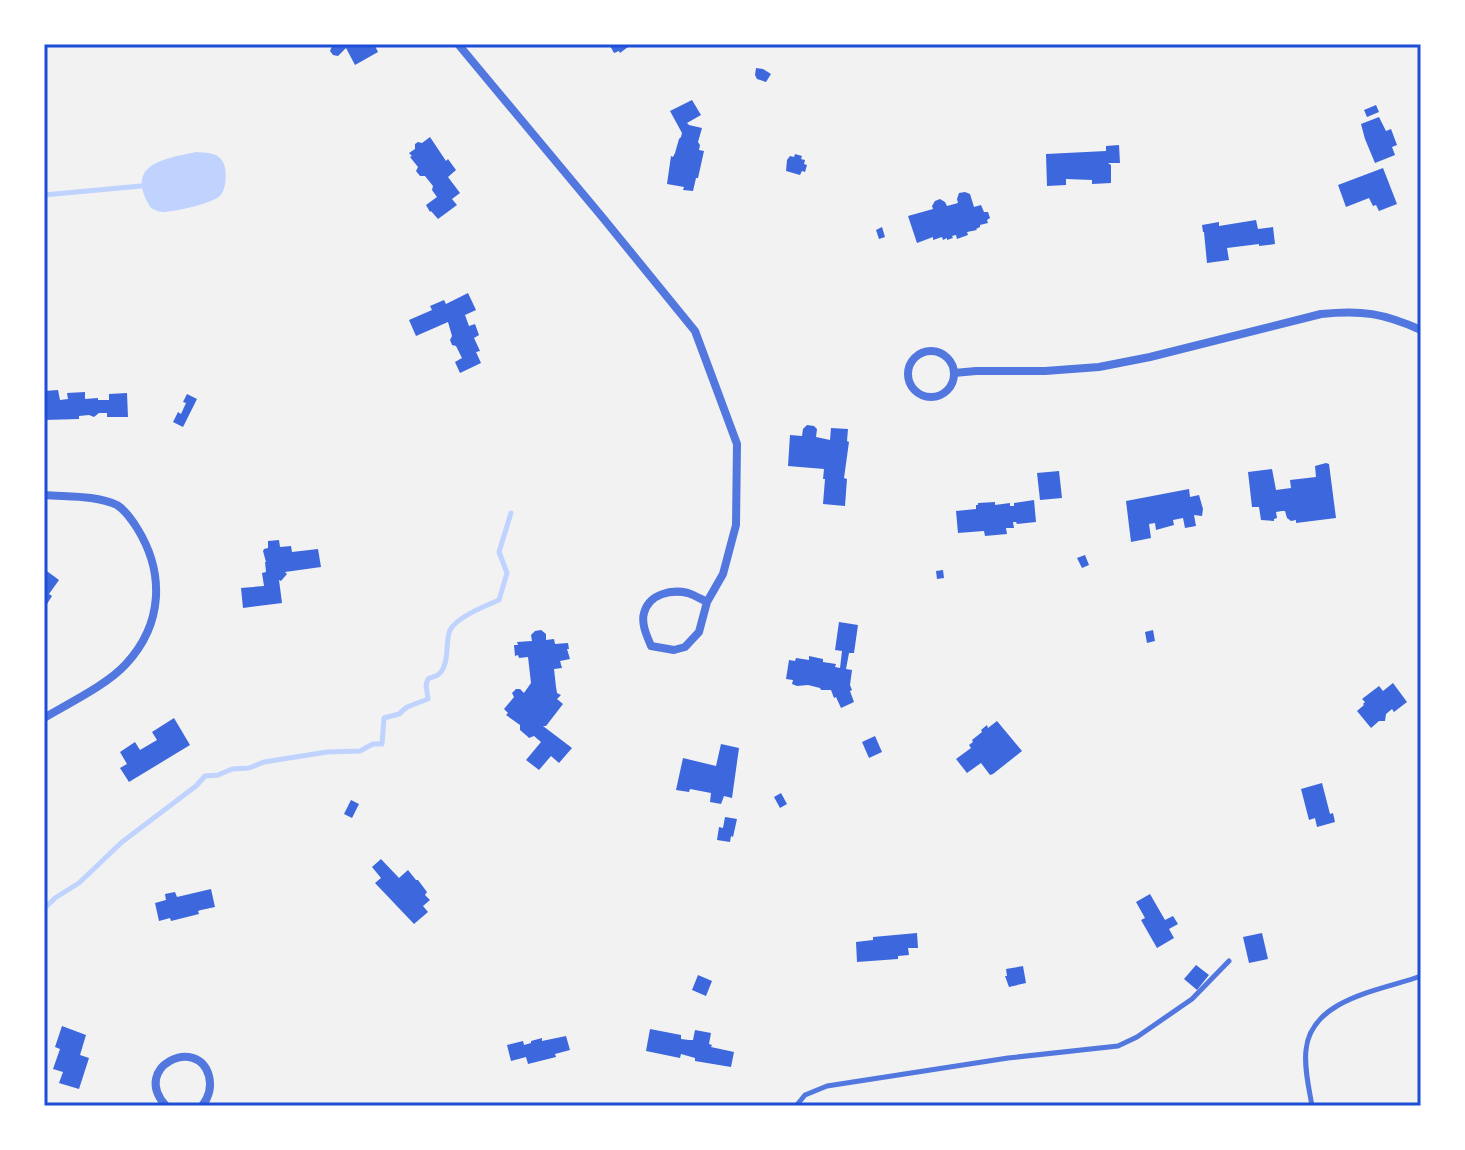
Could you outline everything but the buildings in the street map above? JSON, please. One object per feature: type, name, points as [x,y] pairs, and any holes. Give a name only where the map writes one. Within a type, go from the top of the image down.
[{"type":"street","points":[[458,44],[695,331],[737,444],[736,525],[723,574],[707,602],[699,632],[685,647],[674,650],[651,646],[644,629],[644,613],[652,600],[664,592],[688,593],[707,602]]},
{"type":"street","points":[[954,373],[1099,367],[1321,314],[1373,313],[1421,330]]},
{"type":"street","points":[[929,350],[946,357],[954,373],[947,391],[928,397],[913,390],[907,375],[914,357],[929,350]]},
{"type":"street","points":[[44,495],[99,499],[119,506],[132,520],[151,556],[156,574],[153,615],[137,652],[109,679],[44,718]]},
{"type":"street","points":[[166,1106],[157,1092],[159,1068],[174,1059],[191,1057],[200,1061],[209,1074],[208,1098],[202,1106]]},
{"type":"lane","points":[[796,1106],[805,1095],[827,1086],[1008,1058],[1118,1046],[1137,1037],[1192,999],[1229,961]]},
{"type":"lane","points":[[1312,1106],[1306,1047],[1322,1017],[1348,999],[1421,976]]},
{"type":"water","points":[[196,152],[210,153],[221,159],[226,172],[220,196],[176,210],[162,212],[151,208],[144,194],[144,173],[160,161]]},
{"type":"waterway","points":[[44,195],[141,186]]},
{"type":"waterway","points":[[44,909],[205,776],[264,762],[327,752],[360,751],[373,744],[382,744],[384,718],[428,699],[428,679],[442,670],[450,630],[454,625],[472,612],[499,600],[507,573],[499,552],[511,513]]}]
